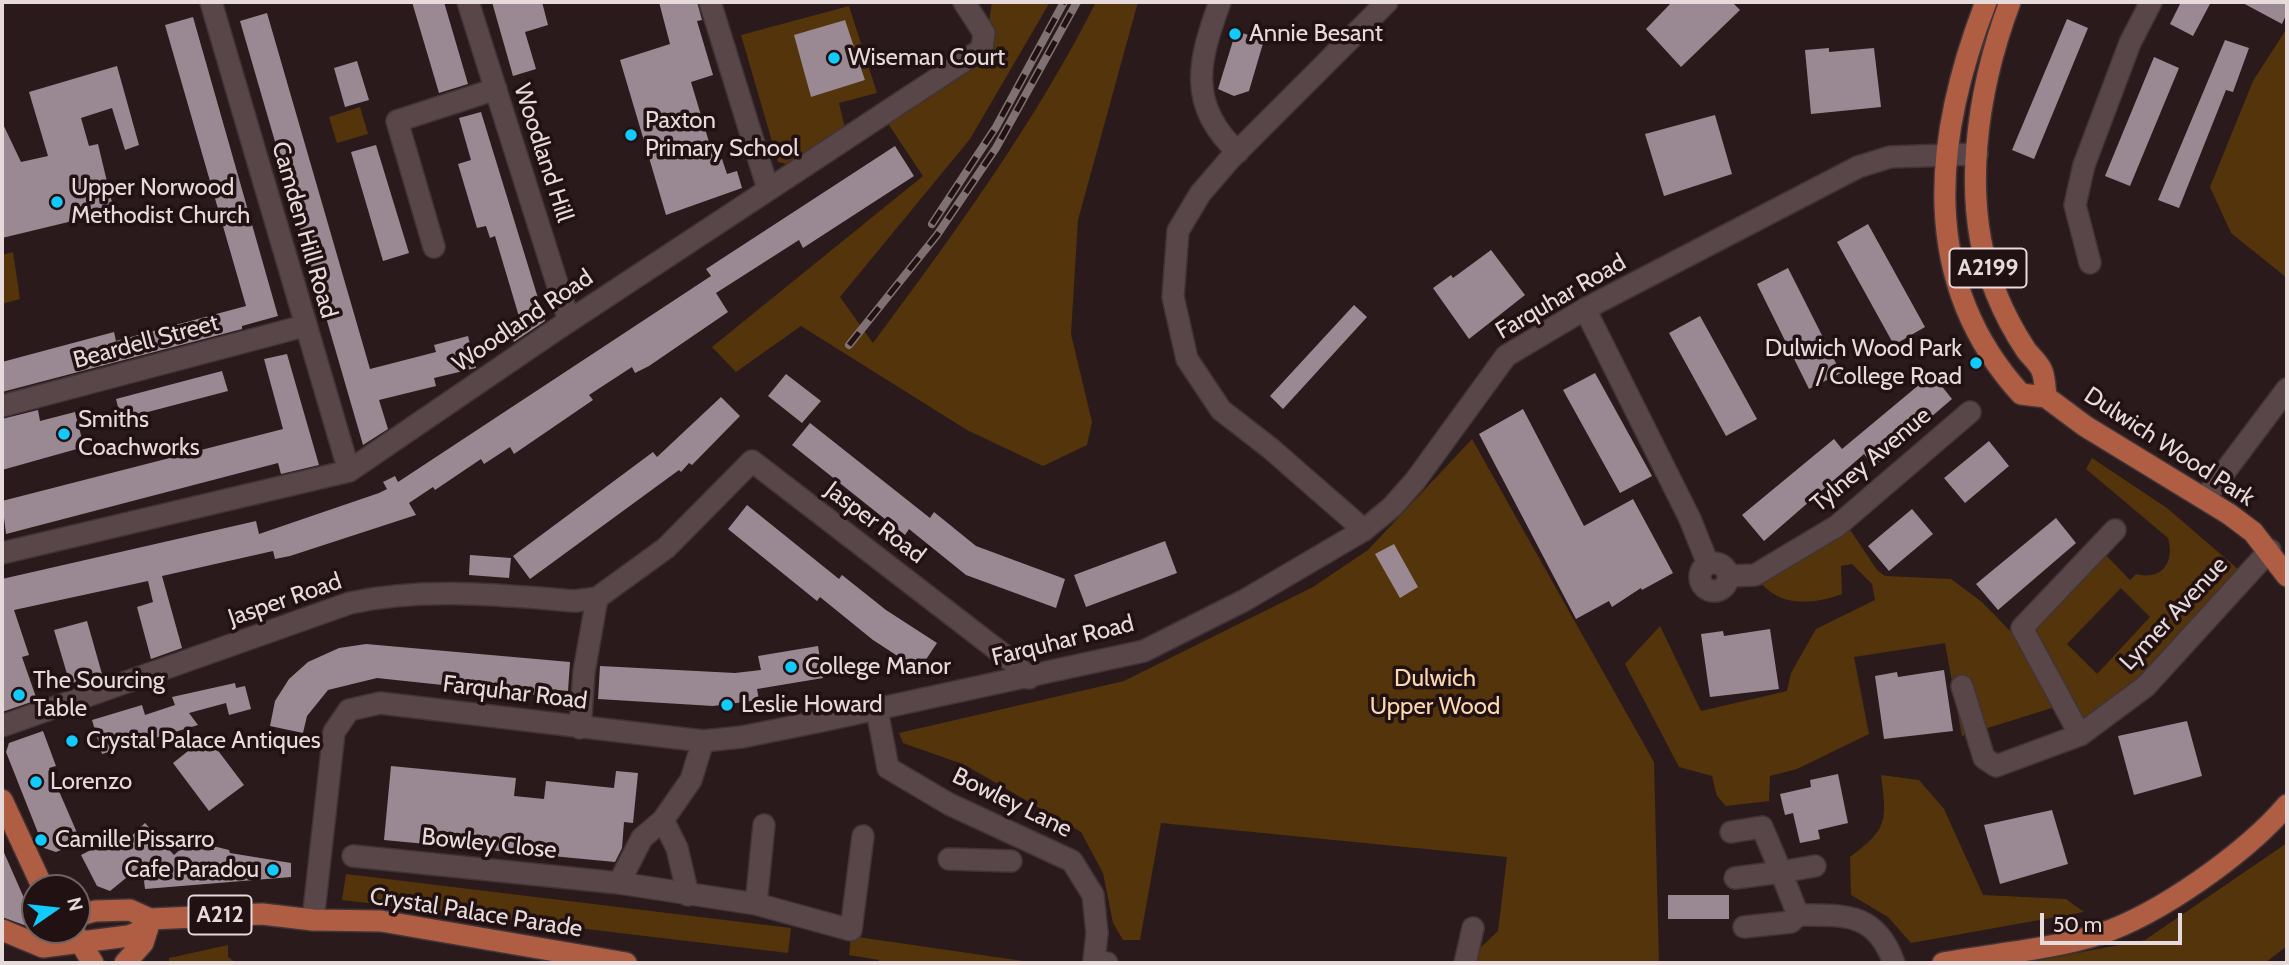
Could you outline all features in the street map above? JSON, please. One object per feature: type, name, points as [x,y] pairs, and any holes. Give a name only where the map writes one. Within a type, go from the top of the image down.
[{"type":"main road","name":"Dulwich Wood Park","points":[[1986,2],[1964,63],[1945,153],[1947,225],[1957,287],[1965,310],[1990,357],[2021,394],[2046,397],[2085,426],[2204,498],[2253,532],[2270,550],[2287,576]]},
{"type":"main road","name":"Dulwich Wood Park","points":[[2010,2],[1992,63],[1977,154],[1979,230],[1984,257],[2003,310],[2042,371],[2046,397]]},
{"type":"main road","points":[[2,800],[36,874]]},
{"type":"main road","points":[[1943,963],[2091,936],[2134,920],[2203,879],[2287,805]]},
{"type":"main road","name":"Crystal Palace Parade","points":[[91,912],[130,910],[150,919],[235,914],[412,925],[626,963]]},
{"type":"main road","points":[[124,963],[143,943],[150,919]]},
{"type":"main road","name":"Crystal Palace Parade","points":[[91,935],[137,933],[150,919]]},
{"type":"main road","name":"A212","points":[[2,930],[21,938]]},
{"type":"main road","name":"A212","points":[[36,944],[43,947],[52,944]]},
{"type":"main road","points":[[82,944],[93,963]]},
{"type":"street","name":"Camden Hill Road","points":[[211,2],[348,471]]},
{"type":"street","name":"Woodland Hill","points":[[468,2],[569,321]]},
{"type":"street","points":[[710,2],[768,189]]},
{"type":"street","name":"Woodland Road","points":[[2,553],[348,471],[569,321],[982,48],[984,33],[964,2]]},
{"type":"street","points":[[1220,2],[1203,47],[1200,88],[1221,137],[1238,152]]},
{"type":"street","points":[[1364,530],[1221,410],[1187,359],[1173,298],[1178,232],[1200,194],[1387,2]]},
{"type":"street","points":[[2090,263],[2075,205],[2084,165],[2126,55],[2151,2]]},
{"type":"street","points":[[434,247],[397,121],[496,89]]},
{"type":"street","name":"Farquhar Road","points":[[313,920],[334,732],[349,709],[380,703],[703,741],[742,737],[877,710],[1144,651],[1245,600],[1364,530],[1392,507],[1415,481],[1506,356],[1586,309],[1858,167],[1891,157],[1945,153],[1977,154]]},
{"type":"street","name":"Tylney Avenue","points":[[1586,309],[1690,519],[1708,564],[1700,578],[1710,590],[1720,589],[1728,576],[1755,575],[1837,527],[1970,412]]},
{"type":"street","name":"Beardell Street","points":[[2,406],[304,326]]},
{"type":"street","points":[[2204,498],[2286,392]]},
{"type":"street","name":"Jasper Road","points":[[2,726],[350,603],[424,592],[575,601],[597,598],[666,548],[752,461],[1013,662],[1029,678]]},
{"type":"street","points":[[2080,735],[2022,628],[2115,530]]},
{"type":"street","name":"Lymer Avenue","points":[[1962,686],[1984,758],[1996,766],[2080,735],[2146,686],[2270,550]]},
{"type":"street","points":[[580,728],[584,672],[597,598]]},
{"type":"street","name":"Bowley Lane","points":[[877,710],[888,768],[984,820],[1072,861],[1093,895],[1100,962]]},
{"type":"street","points":[[619,883],[642,838],[663,820],[691,780],[703,741]]},
{"type":"street","points":[[663,820],[677,848],[688,895]]},
{"type":"street","points":[[980,859],[984,820]]},
{"type":"street","points":[[756,904],[764,825]]},
{"type":"street","points":[[1731,832],[1762,827],[1798,915]]},
{"type":"street","name":"Bowley Close","points":[[353,856],[619,883],[756,904],[851,930],[863,836]]},
{"type":"street","points":[[949,859],[1010,861]]},
{"type":"street","points":[[1735,878],[1815,866]]},
{"type":"street","points":[[1744,927],[1791,922],[1798,915],[1842,915],[1865,921],[1888,946],[1894,963]]},
{"type":"street","points":[[1465,963],[1473,928]]},
{"type":"green space","points":[[992,2],[1050,2],[970,139],[840,297],[873,343],[992,177],[1047,91],[1096,2],[1138,2],[1078,220],[1071,334],[1092,422],[1087,445],[1043,466],[967,430],[801,326],[736,372],[712,347],[923,176],[885,119],[984,55]]},
{"type":"green space","points":[[849,6],[877,93],[839,103],[845,128],[787,164],[778,162],[741,35]],"holes":[[[844,20],[854,62],[859,61],[865,80],[841,87],[827,79],[830,91],[811,97],[806,78],[819,74],[826,40],[823,27]]]},
{"type":"green space","points":[[2287,28],[2287,278],[2231,233],[2210,187],[2253,81]]},
{"type":"green space","points":[[360,107],[368,134],[337,143],[329,117]]},
{"type":"green space","points":[[13,252],[20,299],[2,304],[2,255]]},
{"type":"green space","name":"Dulwich Upper Wood","points":[[1472,439],[1654,762],[1659,963],[1476,963],[1479,949],[1498,931],[1507,857],[1161,823],[1140,940],[1123,940],[1113,923],[1103,873],[1081,832],[965,765],[903,743],[899,733],[1124,681],[1313,587],[1368,550]]},
{"type":"green space","points":[[2092,458],[2167,508],[2246,576],[2080,735],[2022,628],[2098,547],[2130,580],[2136,574],[2153,575],[2159,572],[2168,562],[2170,555],[2168,538],[2086,469]],"holes":[[[2121,588],[2150,617],[2097,674],[2067,644]]]},
{"type":"green space","points":[[1849,528],[1877,570],[1885,576],[1951,579],[1982,602],[2013,634],[2055,707],[1962,736],[1945,643],[1854,657],[1869,734],[1797,769],[1770,776],[1769,801],[1726,806],[1717,796],[1712,776],[1679,767],[1625,664],[1660,626],[1701,711],[1787,691],[1791,673],[1816,629],[1875,600],[1872,584],[1852,564],[1841,566],[1842,594],[1806,602],[1783,598],[1773,593],[1755,575]]},
{"type":"green space","points":[[1881,775],[1919,780],[1944,809],[1983,895],[2066,899],[2084,912],[1911,943],[1888,917],[1851,895],[1850,857],[1872,839],[1882,823],[1884,803]]},
{"type":"green space","points":[[2287,843],[2287,946],[2265,963],[2025,963],[2145,940]]},
{"type":"green space","points":[[346,874],[791,928],[788,953],[342,900]]},
{"type":"green space","points":[[851,936],[1037,963],[879,963],[879,960],[849,955]]},
{"type":"green space","points":[[228,945],[228,957],[236,963],[169,963],[169,958]]},
{"type":"building","points":[[412,2],[444,2],[468,84],[439,93]]},
{"type":"building","points":[[492,2],[542,2],[548,25],[525,32],[536,69],[513,76]]},
{"type":"building","points":[[659,2],[697,2],[702,20],[697,21],[713,75],[691,82],[715,162],[722,159],[727,174],[737,171],[742,188],[666,215],[620,60],[670,44]]},
{"type":"building","points":[[1672,2],[1732,2],[1740,10],[1681,67],[1646,29]]},
{"type":"building","points":[[2181,2],[2211,2],[2193,36],[2170,24]]},
{"type":"building","points":[[2241,2],[2287,2],[2287,13],[2282,24]]},
{"type":"building","points":[[267,13],[370,369],[436,352],[434,345],[468,336],[476,368],[434,378],[436,386],[379,400],[388,429],[363,445],[240,21]]},
{"type":"building","points":[[193,17],[278,316],[242,326],[242,329],[2,392],[2,362],[114,332],[116,341],[246,306],[165,25]]},
{"type":"building","points":[[2067,19],[2088,28],[2034,159],[2012,150]]},
{"type":"building","name":"Wiseman Court","points":[[845,20],[865,80],[811,97],[794,35]]},
{"type":"building","points":[[1236,31],[1264,40],[1249,91],[1234,96],[1218,89]]},
{"type":"building","points":[[2225,40],[2249,48],[2233,92],[2226,90],[2179,208],[2158,200]]},
{"type":"building","points":[[1829,48],[1829,52],[1874,48],[1881,107],[1811,114],[1805,50]]},
{"type":"building","points":[[2154,57],[2179,68],[2130,186],[2105,176]]},
{"type":"building","points":[[357,61],[369,100],[345,107],[334,68]]},
{"type":"building","points":[[117,66],[139,145],[125,150],[112,108],[81,118],[89,146],[98,144],[114,211],[2,238],[2,122],[21,162],[48,156],[29,92]]},
{"type":"building","points":[[481,112],[545,321],[514,342],[511,334],[523,330],[495,236],[490,238],[486,226],[477,228],[458,164],[471,160],[459,118]]},
{"type":"building","points":[[1715,115],[1732,174],[1664,196],[1645,134]]},
{"type":"building","points":[[376,145],[409,253],[383,261],[351,152]]},
{"type":"building","points":[[895,146],[914,176],[803,248],[799,240],[716,293],[728,312],[649,366],[635,373],[632,367],[589,395],[593,400],[514,454],[510,447],[484,464],[481,459],[435,490],[433,487],[409,503],[416,515],[290,556],[275,559],[273,551],[162,576],[182,648],[151,659],[137,607],[153,602],[148,581],[14,610],[29,655],[22,657],[37,700],[2,712],[2,579],[256,521],[259,534],[379,493],[387,489],[383,482],[395,476],[398,482],[711,276],[706,269]]},
{"type":"building","points":[[1868,224],[1925,327],[1894,345],[1837,242]]},
{"type":"building","points":[[1491,250],[1525,295],[1469,339],[1433,288],[1451,275],[1453,278]]},
{"type":"building","points":[[1788,268],[1841,373],[1809,389],[1757,284]]},
{"type":"building","points":[[1354,305],[1367,317],[1283,409],[1270,396]]},
{"type":"building","points":[[1700,316],[1757,419],[1726,436],[1669,333]]},
{"type":"building","points":[[287,354],[319,465],[281,474],[278,463],[6,534],[2,501],[283,429],[264,359]]},
{"type":"building","points":[[222,371],[228,391],[121,419],[116,399]]},
{"type":"building","points":[[1595,373],[1652,476],[1620,493],[1563,390]]},
{"type":"building","points":[[786,374],[821,401],[802,423],[768,396]]},
{"type":"building","points":[[1932,374],[1952,399],[1874,466],[1864,454],[1764,541],[1742,515],[1834,439],[1842,449]]},
{"type":"building","points":[[721,397],[740,416],[692,465],[689,463],[681,472],[679,470],[530,579],[513,556],[653,452],[657,457]]},
{"type":"building","points":[[1523,409],[1584,526],[1633,499],[1673,573],[1642,590],[1641,588],[1612,607],[1609,601],[1576,619],[1479,434]]},
{"type":"building","points":[[38,410],[40,421],[75,412],[84,447],[2,470],[2,419]]},
{"type":"building","points":[[810,423],[930,518],[934,512],[976,546],[1065,579],[1056,608],[966,575],[909,529],[905,535],[792,445]]},
{"type":"building","points":[[1989,441],[2009,466],[1965,503],[1944,478]]},
{"type":"building","points":[[747,505],[839,579],[842,575],[886,610],[937,643],[919,670],[873,640],[820,597],[817,601],[728,529]]},
{"type":"building","points":[[1912,509],[1933,534],[1889,571],[1868,546]]},
{"type":"building","points":[[2056,518],[2076,543],[1998,610],[1976,584]]},
{"type":"building","points":[[1165,541],[1177,573],[1086,607],[1074,575]]},
{"type":"building","points":[[1394,544],[1418,587],[1400,598],[1375,554]]},
{"type":"building","points":[[470,555],[511,558],[509,578],[469,575]]},
{"type":"building","points":[[87,621],[102,674],[70,684],[54,630]]},
{"type":"building","points":[[1770,629],[1779,689],[1710,697],[1701,634],[1723,631],[1724,636]]},
{"type":"building","points":[[366,644],[570,662],[568,691],[536,688],[536,695],[377,678],[328,690],[307,716],[303,733],[270,726],[275,701],[289,679],[308,662],[339,648]]},
{"type":"building","points":[[818,646],[823,678],[757,689],[759,700],[713,706],[598,699],[600,666],[735,673],[761,670],[758,656]]},
{"type":"building","points":[[1944,670],[1953,731],[1884,739],[1875,676],[1897,672],[1898,677]]},
{"type":"building","points":[[235,683],[236,688],[245,686],[251,709],[229,715],[226,703],[189,713],[198,725],[102,754],[92,720],[142,705],[145,715],[175,705],[172,697]]},
{"type":"building","points":[[2187,721],[2202,776],[2134,795],[2118,736]]},
{"type":"building","points":[[43,731],[56,766],[49,768],[81,842],[56,852],[44,848],[6,752],[9,743]]},
{"type":"building","points":[[207,736],[244,785],[209,811],[173,763]]},
{"type":"building","points":[[391,766],[516,778],[514,796],[544,799],[546,781],[614,788],[616,771],[638,773],[633,823],[624,822],[622,848],[615,862],[384,840]]},
{"type":"building","points":[[1838,774],[1848,823],[1818,830],[1820,839],[1800,843],[1793,813],[1785,815],[1780,794],[1811,787],[1810,780]]},
{"type":"building","points":[[2052,810],[2068,864],[2000,884],[1984,825]]},
{"type":"building","points":[[145,823],[174,855],[182,848],[214,850],[213,846],[229,850],[230,853],[291,863],[291,877],[145,889],[142,865],[110,891],[97,886],[81,855],[111,840],[116,851]]},
{"type":"building","points":[[2,848],[21,891],[21,924],[2,917]]},
{"type":"building","points":[[1668,895],[1729,895],[1729,919],[1668,919]]},
{"type":"railway","points":[[932,224],[996,127],[1064,2]]},
{"type":"railway","points":[[849,345],[937,235],[996,148],[1077,2]]},
{"type":"place","name":"Annie Besant","points":[[1235,34]]},
{"type":"place","name":"Wiseman Court","points":[[834,58]]},
{"type":"place","name":"Paxton Primary School","points":[[631,135]]},
{"type":"place","name":"Upper Norwood Methodist Church","points":[[57,202]]},
{"type":"place","name":"Dulwich Wood Park / College Road","points":[[1976,363]]},
{"type":"place","name":"Smiths Coachworks","points":[[64,434]]},
{"type":"place","name":"College Manor","points":[[791,667]]},
{"type":"place","name":"The Sourcing Table","points":[[19,695]]},
{"type":"place","name":"Leslie Howard","points":[[727,705]]},
{"type":"place","name":"Crystal Palace Antiques","points":[[72,741]]},
{"type":"place","name":"Lorenzo","points":[[36,782]]},
{"type":"place","name":"Camille Pissarro","points":[[41,840]]},
{"type":"place","name":"Cafe Paradou","points":[[273,870]]}]
